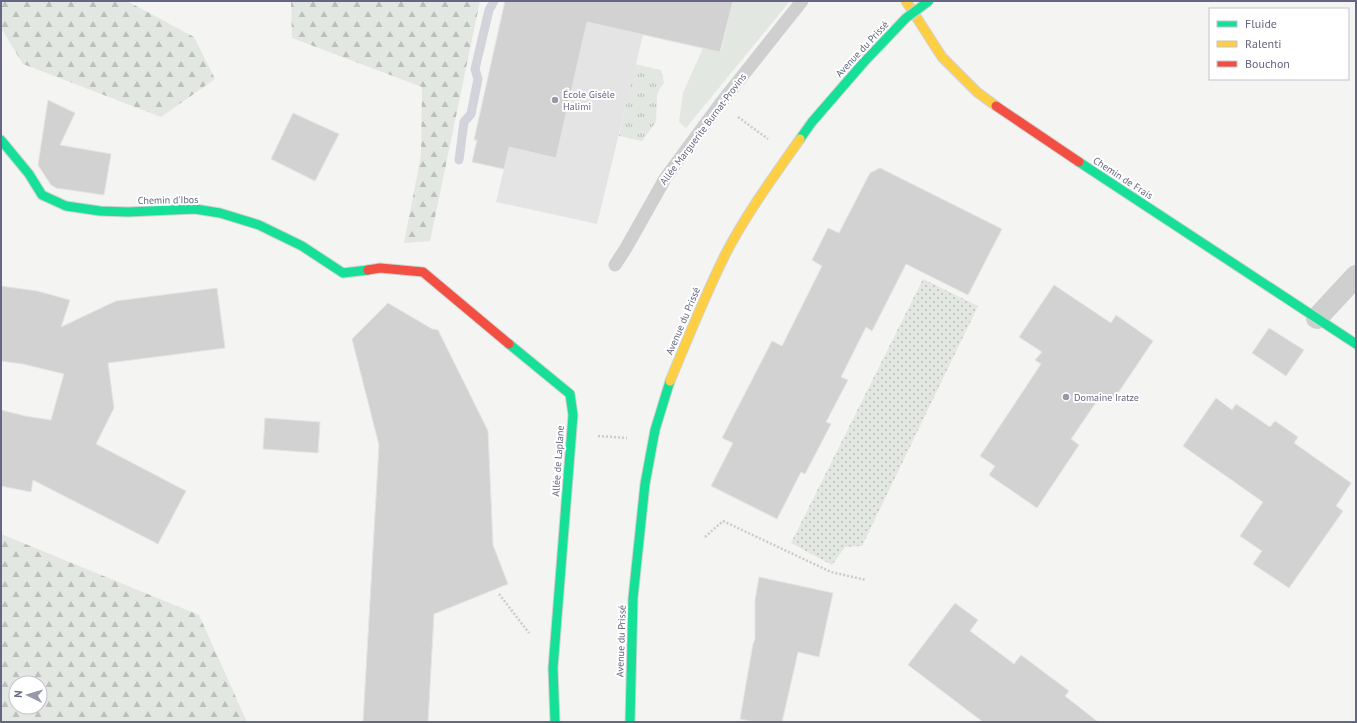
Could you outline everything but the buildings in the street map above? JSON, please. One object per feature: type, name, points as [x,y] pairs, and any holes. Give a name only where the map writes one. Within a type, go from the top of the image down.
[{"type":"street","name":"Chemin de Frais","points":[[906,1],[942,56],[977,92],[1038,136],[1356,344]]},
{"type":"street","name":"Avenue du Prissé","points":[[630,722],[633,598],[645,484],[655,430],[670,381],[699,309],[727,252],[758,199],[812,122],[864,62],[906,18],[929,1]]},
{"type":"street","name":"Chemin d'Ibos","points":[[1,140],[29,174],[42,196],[66,206],[100,211],[128,212],[195,208],[220,213],[259,225],[302,246],[343,273],[380,268],[423,272]]},
{"type":"street","name":"Allée de Laplane","points":[[423,272],[570,394],[573,415],[553,668],[555,722]]},
{"type":"street","points":[[1317,318],[1356,276]]},
{"type":"lane","name":"Allée Marguerite Burnat-Provins","points":[[615,265],[666,176],[720,104],[802,1]]},
{"type":"path","points":[[720,104],[771,142]]},
{"type":"path","points":[[617,438],[630,438]]},
{"type":"path","points":[[705,537],[723,521],[831,572],[866,580]]},
{"type":"path","points":[[499,594],[531,636]]},
{"type":"shaded area","name":"École Gisèle Halimi","points":[[505,1],[733,1],[720,52],[643,35],[597,224],[496,202],[504,169],[472,162],[477,140],[474,140],[498,33],[529,40],[535,10],[504,4]]},
{"type":"green space","points":[[1,1],[127,1],[194,37],[215,79],[161,117],[23,64],[1,28]]},
{"type":"green space","points":[[291,1],[480,1],[430,241],[404,243],[421,155],[422,87],[292,38]]},
{"type":"green space","points":[[733,1],[790,1],[686,128],[679,122],[683,93],[703,48],[721,52]]},
{"type":"green space","points":[[635,64],[661,70],[664,83],[657,96],[656,122],[642,141],[619,136]]},
{"type":"green space","points":[[923,279],[978,306],[862,546],[845,547],[832,565],[791,543]]},
{"type":"green space","points":[[1,534],[199,615],[247,722],[1,722]]},
{"type":"waterway","points":[[459,160],[464,122],[471,114],[478,79],[475,69],[489,10],[494,1]]},
{"type":"traffic: fast","points":[[864,62],[906,18],[929,1]]},
{"type":"traffic: fast","points":[[800,139],[812,122],[864,62]]},
{"type":"traffic: fast","points":[[1,140],[29,174],[42,195],[66,206],[100,211],[128,212],[195,209],[220,213],[259,225],[302,246],[343,273],[368,270]]},
{"type":"traffic: fast","points":[[1079,162],[1356,344]]},
{"type":"traffic: fast","points":[[509,344],[570,394],[573,415],[553,668],[555,722]]},
{"type":"traffic: fast","points":[[630,722],[633,598],[645,484],[655,430],[670,381]]},
{"type":"traffic: slow","points":[[906,1],[942,57],[977,92],[996,106]]},
{"type":"traffic: slow","points":[[670,381],[718,269],[734,238],[800,139]]},
{"type":"traffic: jam","points":[[996,106],[1079,162]]},
{"type":"traffic: jam","points":[[368,270],[380,268],[423,272],[509,344]]},
{"type":"place","name":"École Gisèle Halimi","points":[[555,100]]},
{"type":"place","name":"Domaine Iratze","points":[[1066,397]]}]
